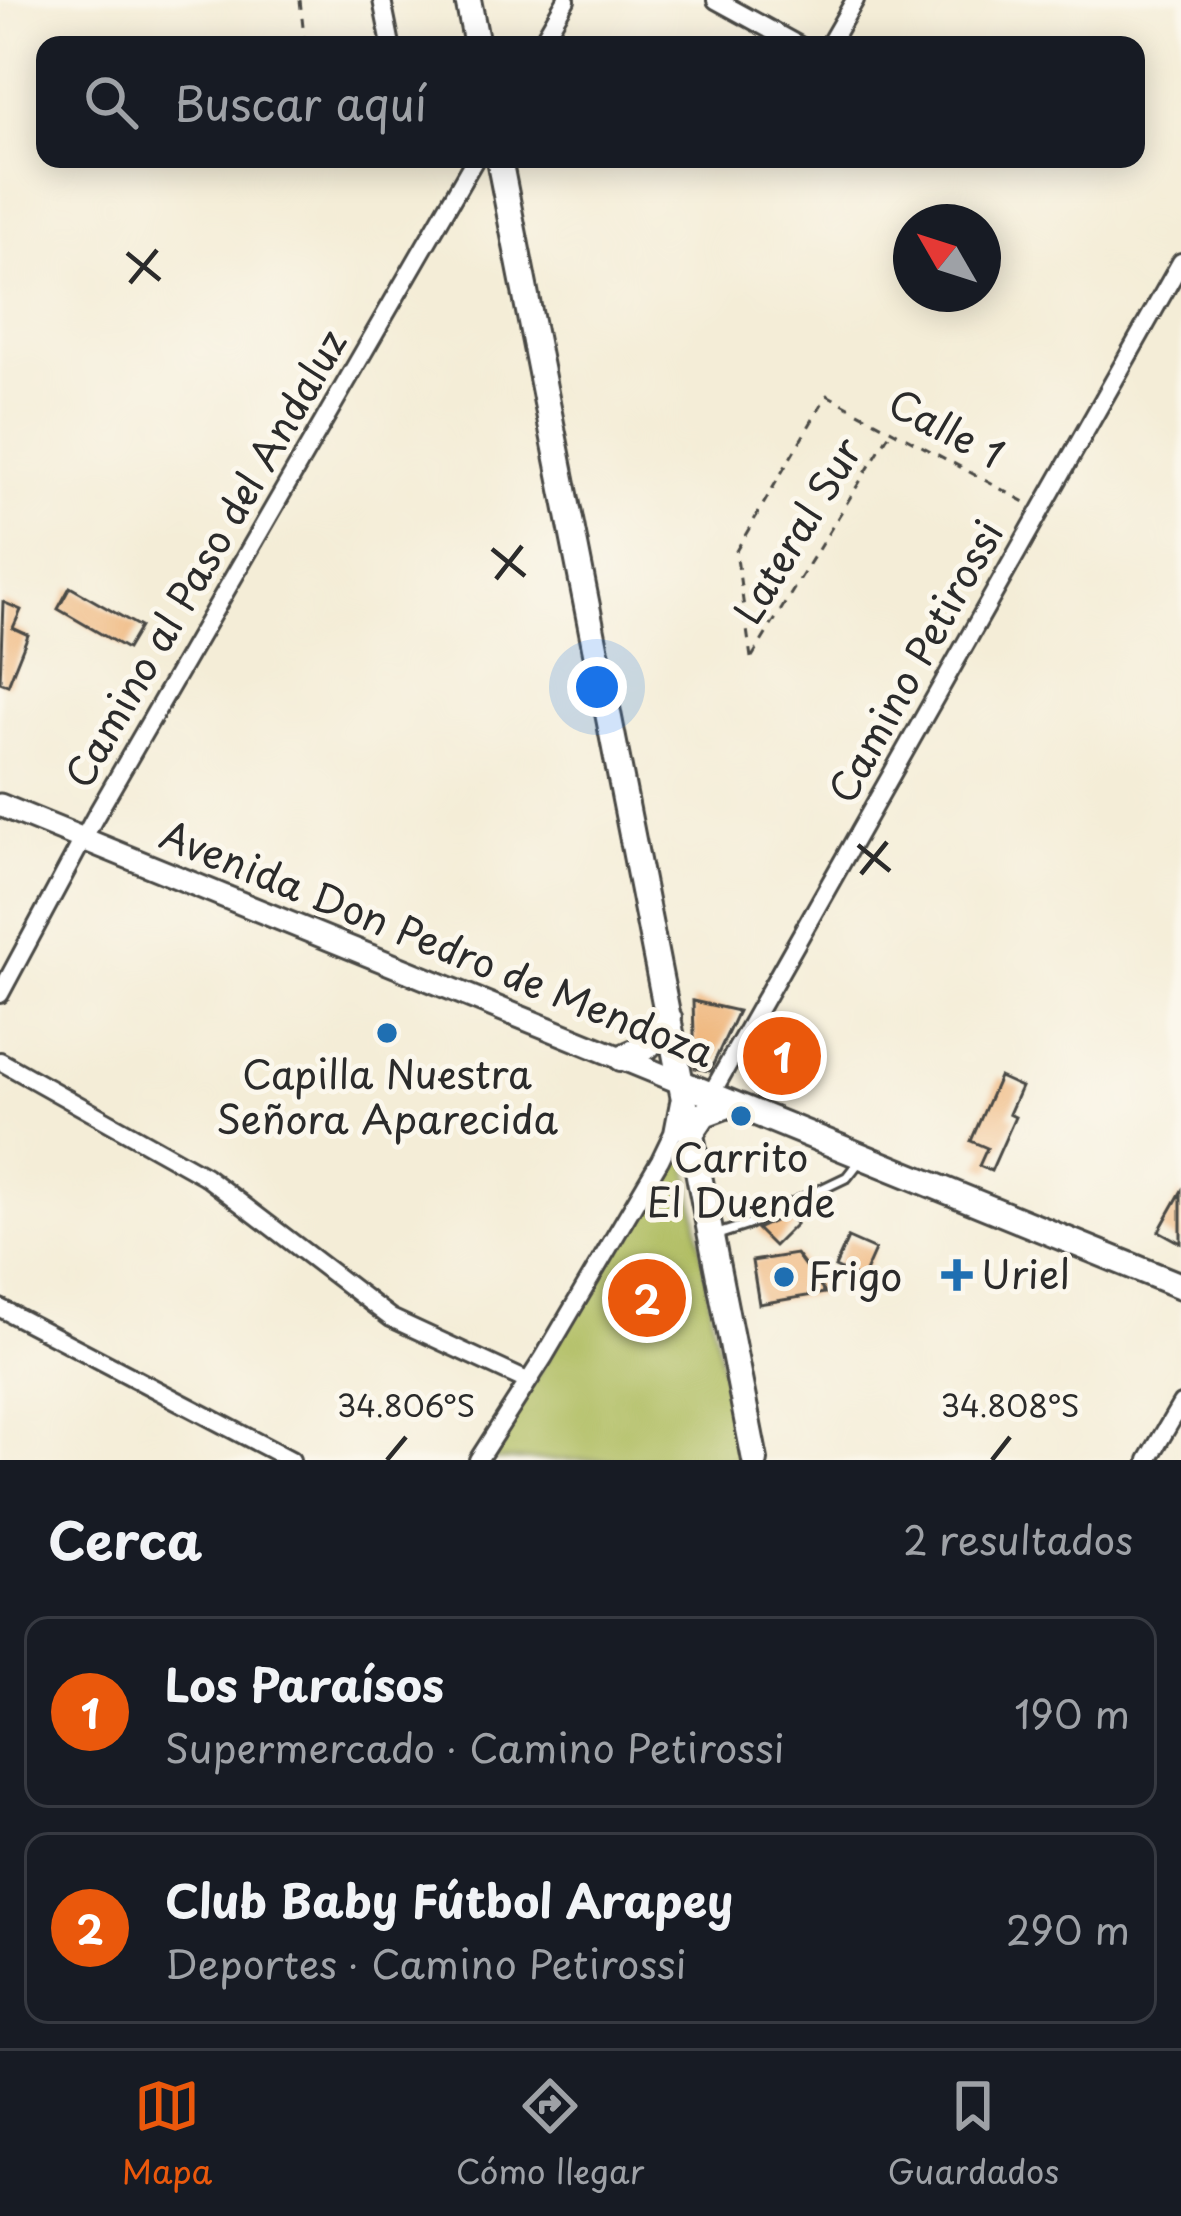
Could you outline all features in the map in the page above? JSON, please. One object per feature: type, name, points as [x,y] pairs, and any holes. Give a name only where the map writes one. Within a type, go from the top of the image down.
[{"type":"main road","points":[[468,0],[475,36]]},
{"type":"main road","points":[[502,168],[755,1460]]},
{"type":"main road","points":[[621,1058],[649,1046],[669,1018]]},
{"type":"main road","name":"Avenida Don Pedro de Mendoza","points":[[682,1083],[1181,1286]]},
{"type":"main road","points":[[692,1132],[720,1100]]},
{"type":"street","points":[[382,0],[389,36]]},
{"type":"street","points":[[545,36],[566,0]]},
{"type":"street","points":[[716,0],[782,36]]},
{"type":"street","points":[[834,36],[855,0]]},
{"type":"street","name":"Camino al Paso del Andaluz","points":[[0,994],[84,838],[470,168]]},
{"type":"street","name":"Camino Petirossi","points":[[720,1100],[1039,509],[1181,262]]},
{"type":"street","name":"Avenida Don Pedro de Mendoza","points":[[0,805],[682,1083]]},
{"type":"street","points":[[0,1061],[205,1176],[391,1318],[527,1381]]},
{"type":"street","points":[[478,1460],[660,1160],[677,1119],[682,1083]]},
{"type":"street","points":[[0,1308],[291,1460]]},
{"type":"street","points":[[1148,1460],[1181,1404]]},
{"type":"lane","points":[[712,1237],[847,1177],[863,1154]]},
{"type":"path","points":[[300,0],[304,36]]},
{"type":"path","name":"Calle 1","points":[[751,658],[736,551],[827,395],[1039,509]]},
{"type":"path","name":"Lateral Sur","points":[[751,658],[891,431]]},
{"type":"green space","points":[[674,1148],[686,1153],[741,1460],[486,1460]]},
{"type":"building","points":[[70,587],[140,627],[127,649],[58,609]]},
{"type":"building","points":[[3,602],[21,610],[13,628],[28,635],[8,685],[0,682]]},
{"type":"building","points":[[693,1001],[738,1011],[710,1071],[695,1068]]},
{"type":"building","points":[[999,1077],[1021,1087],[1009,1114],[1015,1117],[991,1171],[979,1166],[987,1148],[971,1141]]},
{"type":"building","points":[[1181,1192],[1181,1243],[1159,1231]]},
{"type":"building","points":[[787,1215],[796,1224],[774,1246],[757,1229]]},
{"type":"building","points":[[848,1238],[875,1250],[862,1279],[835,1267]]},
{"type":"building","name":"Frigo","points":[[796,1254],[825,1293],[759,1304],[752,1261]]},
{"type":"place","name":"Capilla Nuestra Señora Aparecida","points":[[387,1033]]},
{"type":"place","name":"Los Paraísos","points":[[782,1056]]},
{"type":"place","name":"Carrito El Duende","points":[[741,1116]]},
{"type":"place","name":"Uriel","points":[[957,1275]]},
{"type":"place","name":"Frigo","points":[[784,1277]]},
{"type":"place","name":"Club Baby Fútbol Arapey","points":[[647,1298]]}]
